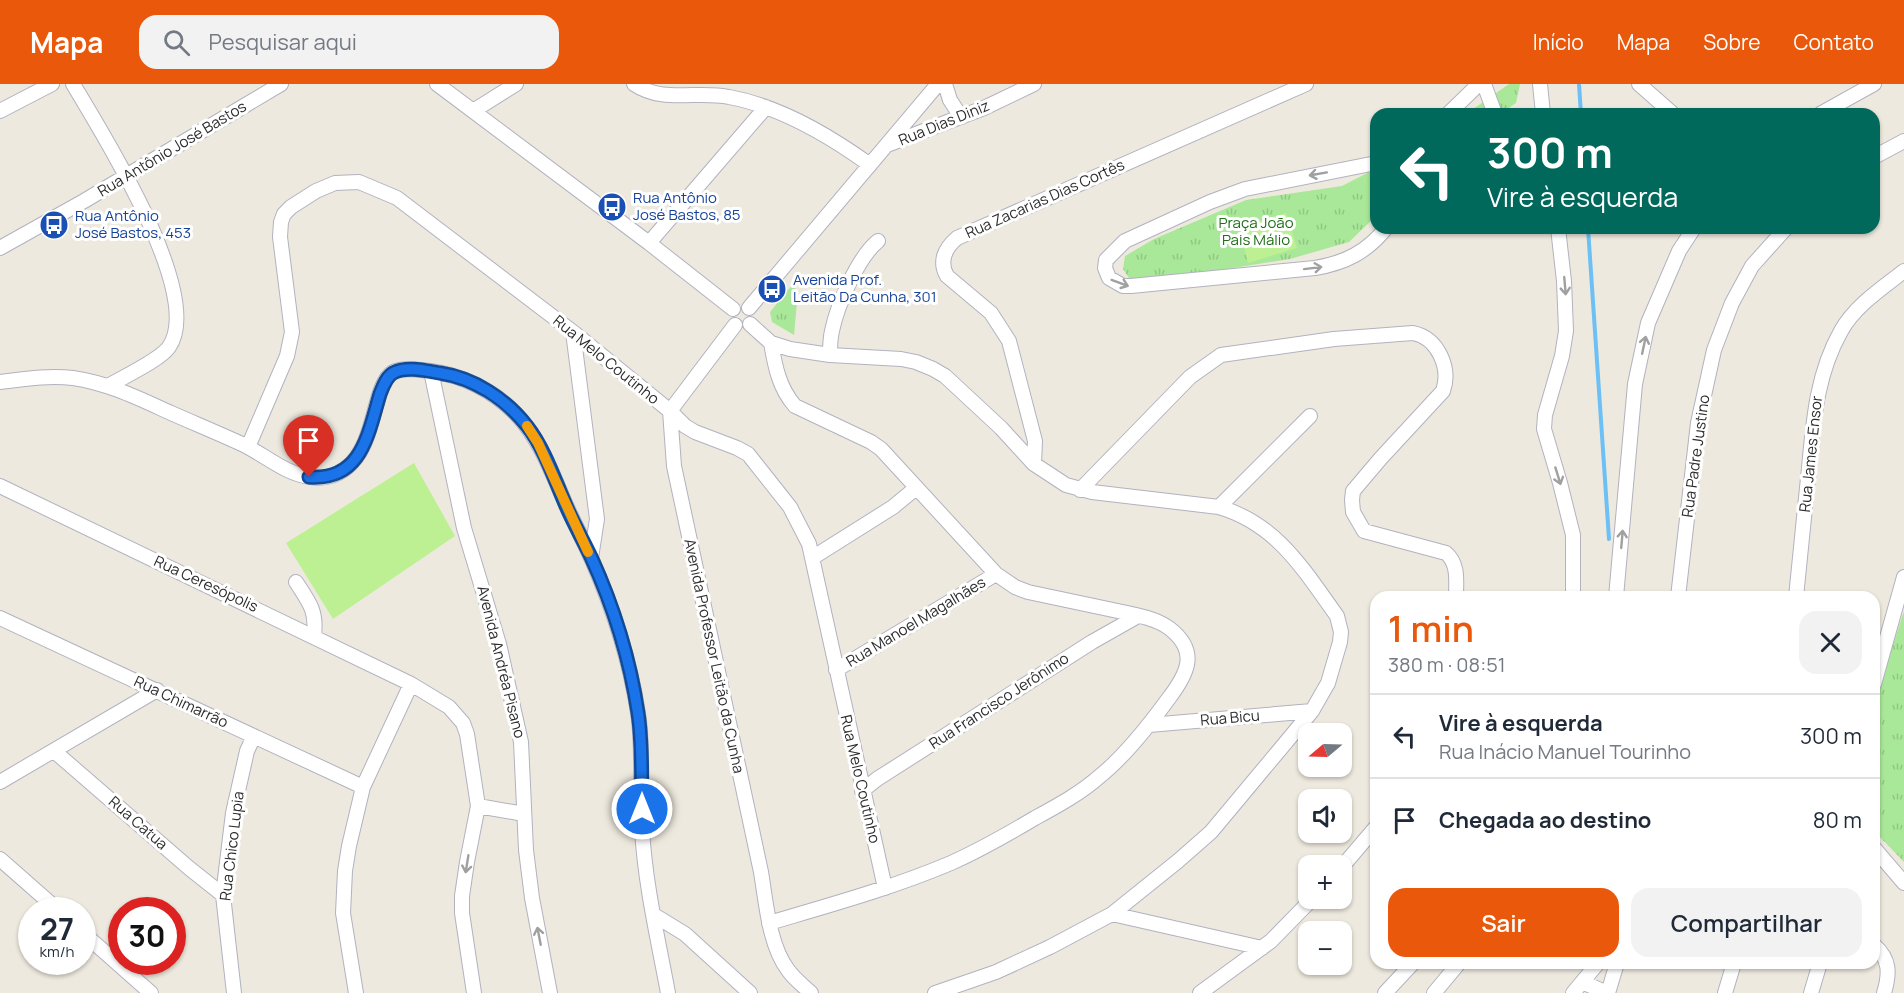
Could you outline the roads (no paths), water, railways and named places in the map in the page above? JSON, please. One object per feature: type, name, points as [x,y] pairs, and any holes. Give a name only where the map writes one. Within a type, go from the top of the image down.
[{"type":"street","points":[[2,108],[52,84]]},
{"type":"street","points":[[73,84],[125,176],[160,246],[177,307],[178,318],[173,338],[162,354],[108,386]]},
{"type":"street","name":"Rua Antônio José Bastos","points":[[0,248],[281,84]]},
{"type":"street","points":[[437,84],[650,243],[733,309]]},
{"type":"street","points":[[473,111],[516,84]]},
{"type":"street","points":[[634,84],[655,94],[727,96],[766,107],[840,145],[870,165]]},
{"type":"street","points":[[749,308],[938,84]]},
{"type":"street","points":[[945,84],[950,100],[962,117]]},
{"type":"street","name":"Rua Dias Diniz","points":[[886,146],[984,108],[1034,84]]},
{"type":"street","name":"Rua Zacarias Dias Cortês","points":[[1034,464],[1035,441],[1009,341],[991,313],[946,276],[943,270],[943,258],[948,247],[957,238],[1306,84]]},
{"type":"street","points":[[1454,108],[1479,84]]},
{"type":"street","points":[[1484,84],[1493,108]]},
{"type":"street","points":[[1540,84],[1542,108]]},
{"type":"street","points":[[1639,84],[1666,108]]},
{"type":"street","points":[[1831,108],[1874,84]]},
{"type":"street","points":[[650,243],[766,107]]},
{"type":"street","points":[[1880,154],[1904,141]]},
{"type":"street","points":[[1370,164],[1272,182],[1210,202],[1125,241],[1106,260],[1105,268],[1109,278],[1123,286],[1315,268],[1343,262],[1357,255],[1381,234]]},
{"type":"street","name":"Rua Melo Coutinho","points":[[248,447],[287,357],[292,332],[280,237],[284,214],[304,198],[335,183],[359,182],[397,198],[573,332],[670,411],[685,426],[695,432],[737,447],[748,454],[790,507],[808,544],[812,558],[885,888]]},
{"type":"street","points":[[1559,234],[1566,331],[1562,356],[1545,416],[1544,429],[1573,535],[1573,591]]},
{"type":"street","points":[[1617,591],[1635,384],[1648,323],[1679,251],[1690,234]]},
{"type":"street","name":"Rua Padre Justino","points":[[1679,591],[1698,423],[1714,350],[1732,303],[1752,266],[1781,234]]},
{"type":"street","points":[[830,355],[832,332],[845,291],[878,241]]},
{"type":"street","name":"Rua James Ensor","points":[[1797,591],[1816,394],[1828,357],[1841,329],[1858,309],[1904,271]]},
{"type":"street","points":[[738,306],[749,308],[753,313],[750,324],[743,328],[735,325],[731,315],[733,309],[738,306]]},
{"type":"street","points":[[750,324],[771,343],[790,349],[830,355],[901,359],[933,369],[945,376],[1001,428],[1034,464],[1055,479],[1080,490],[1220,507],[1237,512],[1255,521],[1269,532],[1305,572],[1337,616],[1341,632],[1340,642],[1328,682],[1312,711],[1210,832],[1112,914],[996,972],[935,993]]},
{"type":"street","points":[[670,411],[735,325]]},
{"type":"street","points":[[573,332],[597,519],[591,558]]},
{"type":"street","points":[[1080,490],[1190,376],[1221,355],[1334,339],[1422,334],[1435,346],[1442,358],[1446,377],[1443,392],[1353,491],[1353,512],[1364,531],[1446,553],[1451,557],[1455,568],[1456,591]]},
{"type":"street","points":[[769,923],[885,888],[950,863],[1000,839],[1055,807],[1100,776],[1149,725],[1181,682],[1189,663],[1187,652],[1180,639],[1170,629],[1138,616],[1028,592],[1015,587],[996,574],[881,449],[795,406],[786,396],[779,381],[771,343]]},
{"type":"street","points":[[0,382],[58,377],[81,379],[108,386],[248,447],[301,475],[324,478],[350,466],[358,457],[364,447],[382,387],[390,375],[398,370],[449,374],[477,385],[514,411],[538,443],[591,558],[614,616],[639,715],[642,828],[668,993]]},
{"type":"street","name":"Avenida Andréa Pisano","points":[[431,372],[464,528],[499,644],[521,742],[524,814],[532,898],[550,993]]},
{"type":"street","name":"Avenida Professor Leitão da Cunha","points":[[670,411],[674,466],[769,923],[779,955],[788,970],[811,993]]},
{"type":"street","points":[[1220,507],[1310,416]]},
{"type":"street","name":"Rua Ceresópolis","points":[[0,486],[314,635],[411,684],[449,707],[463,723],[478,806]]},
{"type":"street","points":[[812,558],[893,507],[916,488]]},
{"type":"street","name":"Rua Manoel Magalhães","points":[[836,670],[996,574]]},
{"type":"street","points":[[1880,663],[1904,577]]},
{"type":"street","points":[[296,582],[312,606],[316,620],[314,635]]},
{"type":"street","name":"Rua Francisco Jerônimo","points":[[862,791],[877,779],[1092,642],[1138,616]]},
{"type":"street","name":"Rua Chimarrão","points":[[3,622],[157,690],[363,787]]},
{"type":"street","points":[[356,993],[343,913],[345,871],[363,787],[411,684]]},
{"type":"street","points":[[0,782],[157,690]]},
{"type":"street","name":"Rua Bicu","points":[[1149,725],[1312,711]]},
{"type":"street","name":"Rua Chico Lupia","points":[[234,993],[223,895],[233,813],[247,751],[254,736]]},
{"type":"street","name":"Rua Catua","points":[[54,751],[223,895]]},
{"type":"street","points":[[474,993],[462,913],[462,896],[466,862],[478,806],[524,814]]},
{"type":"street","points":[[1352,855],[1370,834]]},
{"type":"street","points":[[1880,855],[1904,883]]},
{"type":"street","points":[[0,859],[43,897]]},
{"type":"street","points":[[1200,993],[1262,948],[1302,909]]},
{"type":"street","points":[[1112,914],[1262,948]]},
{"type":"street","points":[[654,915],[685,934],[750,993]]},
{"type":"street","points":[[96,944],[152,993]]},
{"type":"street","points":[[1880,950],[1888,966],[1889,974],[1884,993]]},
{"type":"street","points":[[1385,993],[1407,969]]},
{"type":"street","points":[[1434,993],[1455,969]]},
{"type":"street","points":[[1573,993],[1593,969]]},
{"type":"street","points":[[1582,982],[1608,993],[1615,969]]},
{"type":"street","points":[[1725,993],[1732,969]]},
{"type":"street","points":[[1811,993],[1818,969]]},
{"type":"waterway","points":[[1579,84],[1581,108]]},
{"type":"waterway","points":[[1588,234],[1609,539]]},
{"type":"place","name":"Rua Antônio José Bastos, 85","points":[[612,207]]},
{"type":"place","name":"Rua Antônio José Bastos, 453","points":[[54,225]]},
{"type":"place","name":"Avenida Prof. Leitão Da Cunha, 301","points":[[772,289]]},
{"type":"park label","name":"Praça João Pais Málio","points":[[1256,232]]}]
